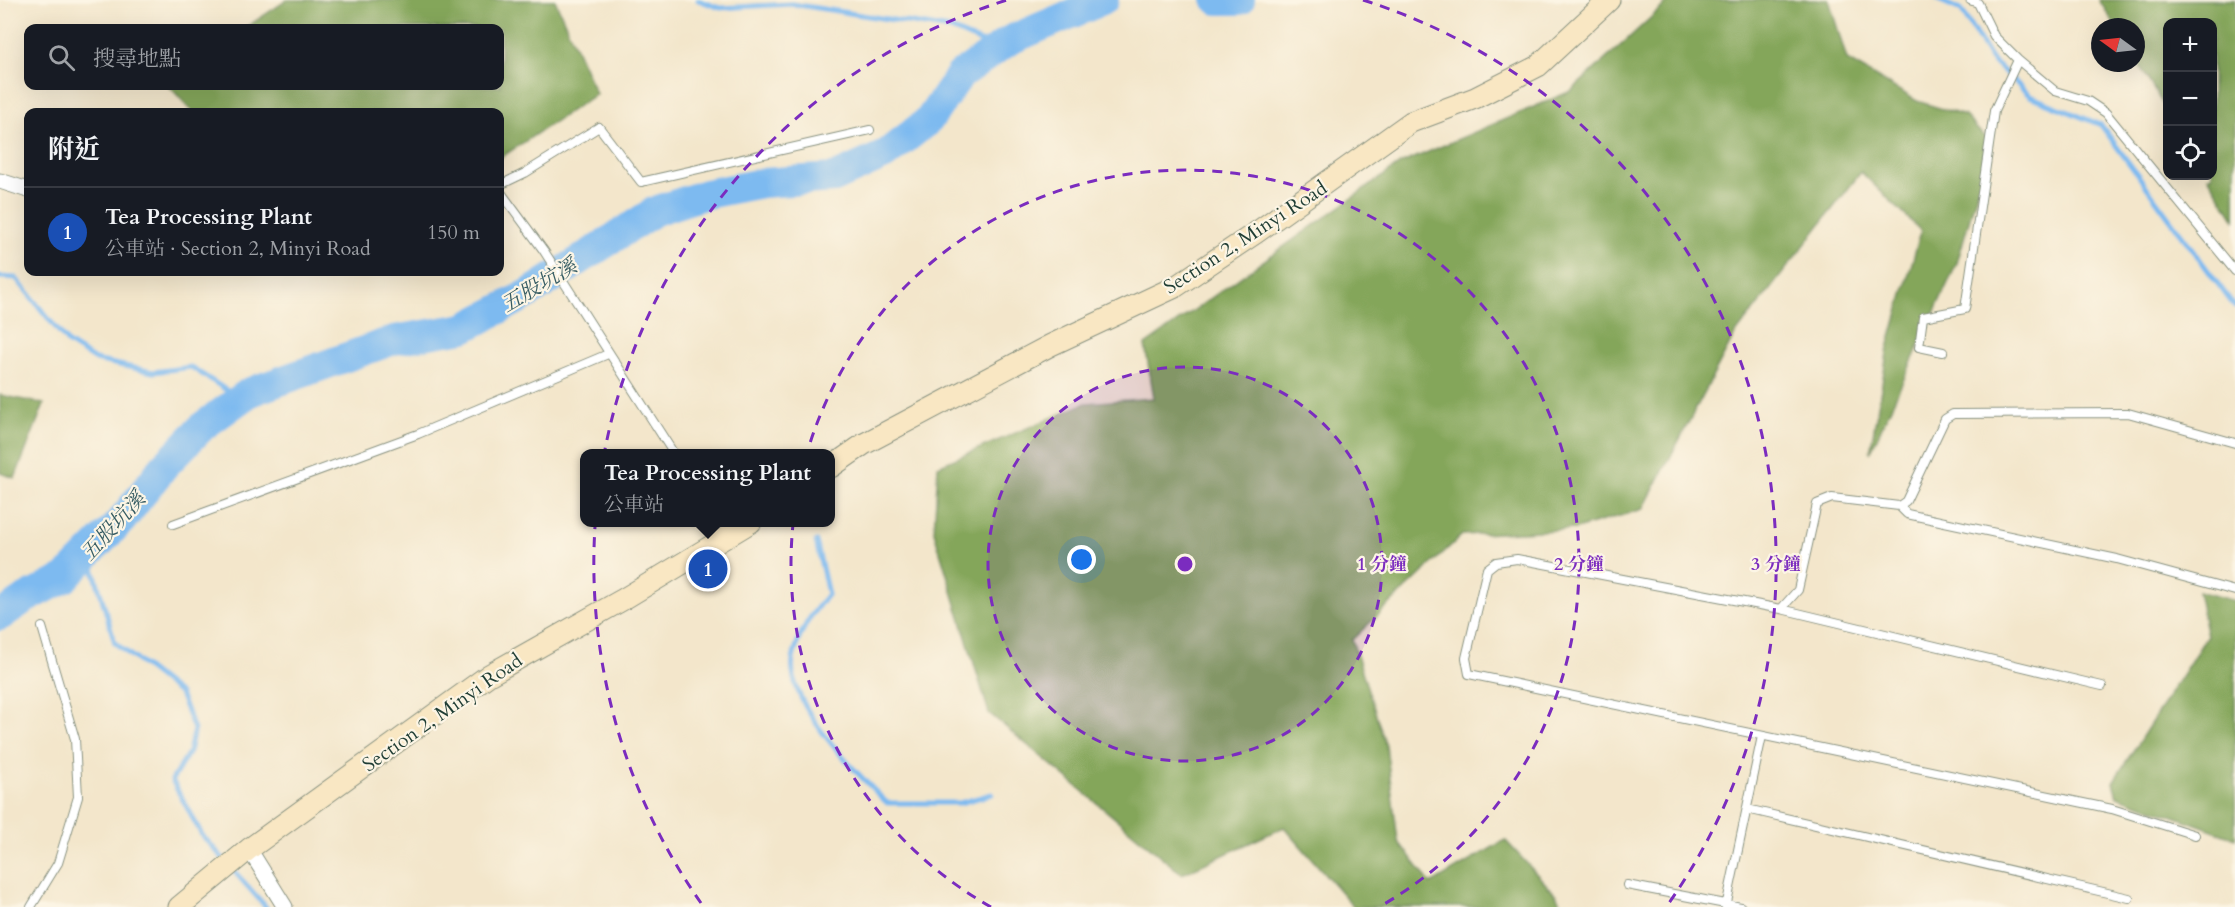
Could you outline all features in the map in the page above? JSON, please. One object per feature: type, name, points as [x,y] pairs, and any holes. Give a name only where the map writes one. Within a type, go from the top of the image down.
[{"type":"main road","name":"Section 2, Minyi Road","points":[[835,464],[864,444],[1050,345],[1174,287],[1257,232],[1411,122],[1475,98],[1538,66],[1609,0]]},
{"type":"main road","name":"Section 2, Minyi Road","points":[[179,907],[243,854],[489,675],[622,600],[743,527]]},
{"type":"street","points":[[0,181],[24,189]]},
{"type":"street","points":[[243,854],[285,907]]},
{"type":"lane","points":[[1970,0],[1978,3],[1994,36],[2055,91],[2088,101],[2106,113],[2235,271]]},
{"type":"lane","points":[[1943,352],[1919,347],[1923,317],[1965,309],[1994,111],[2018,60]]},
{"type":"lane","points":[[504,183],[525,173],[599,127],[641,182],[870,130]]},
{"type":"lane","points":[[504,196],[544,251],[608,354],[671,449]]},
{"type":"lane","points":[[173,524],[418,434],[608,354]]},
{"type":"lane","points":[[1899,506],[1906,501],[1945,419],[1953,414],[2128,413],[2235,443]]},
{"type":"lane","points":[[1781,609],[1798,590],[1817,504],[1832,498],[1899,506],[1907,514],[2117,559],[2235,591]]},
{"type":"lane","points":[[2102,686],[1781,609],[1517,559],[1496,562],[1487,569],[1466,658],[1469,674],[2112,809],[2195,835]]},
{"type":"lane","points":[[32,907],[57,863],[78,797],[75,739],[42,627]]},
{"type":"lane","points":[[1727,906],[1762,736]]},
{"type":"lane","points":[[1747,809],[2128,898]]},
{"type":"lane","points":[[1627,885],[1741,907]]},
{"type":"green space","points":[[287,0],[555,0],[596,94],[504,155],[504,108],[189,108],[173,90],[504,90],[504,24],[251,24]]},
{"type":"green space","points":[[1670,0],[1829,0],[1847,60],[1917,101],[1965,116],[1991,144],[1957,263],[1870,453],[1888,348],[1921,231],[1861,172],[1734,336],[1643,509],[1576,529],[1462,535],[1352,640],[1386,746],[1398,841],[1431,884],[1505,840],[1557,896],[1562,907],[1354,907],[1284,827],[1182,874],[989,713],[934,532],[938,466],[1086,403],[1154,398],[1145,345],[1400,164],[1571,91]]},
{"type":"green space","points":[[2099,0],[2235,0],[2235,220],[2210,180],[2217,180],[2217,18],[2163,18],[2163,104],[2143,72],[2145,18],[2110,18]]},
{"type":"green space","points":[[0,395],[44,404],[15,478],[0,473]]},
{"type":"green space","points":[[2198,591],[2235,601],[2235,838],[2117,796],[2113,782],[2207,636]]},
{"type":"waterway","points":[[698,0],[720,8],[792,4],[951,29],[997,49]]},
{"type":"waterway","name":"五股坑溪","points":[[0,616],[23,600],[65,578],[122,520],[164,466],[203,426],[250,392],[394,340],[464,328],[528,294],[655,211],[706,194],[762,183],[834,178],[885,155],[929,120],[960,75],[1010,40],[1104,0]]},
{"type":"waterway","name":"五股坑溪","points":[[1217,0],[1240,0]]},
{"type":"waterway","points":[[1938,0],[1961,10],[1991,59],[2030,96],[2101,125],[2235,307]]},
{"type":"waterway","points":[[0,277],[16,278],[68,343],[95,360],[153,372],[191,367],[240,399]]},
{"type":"waterway","points":[[816,541],[828,594],[806,624],[793,659],[794,677],[800,696],[812,717],[842,757],[887,803],[960,803],[992,794]]},
{"type":"waterway","points":[[89,554],[115,643],[180,694],[194,729],[189,752],[172,780],[202,835],[227,863]]},
{"type":"waterway","points":[[233,870],[266,907]]},
{"type":"place","name":"Tea Processing Plant","points":[[708,569]]}]
